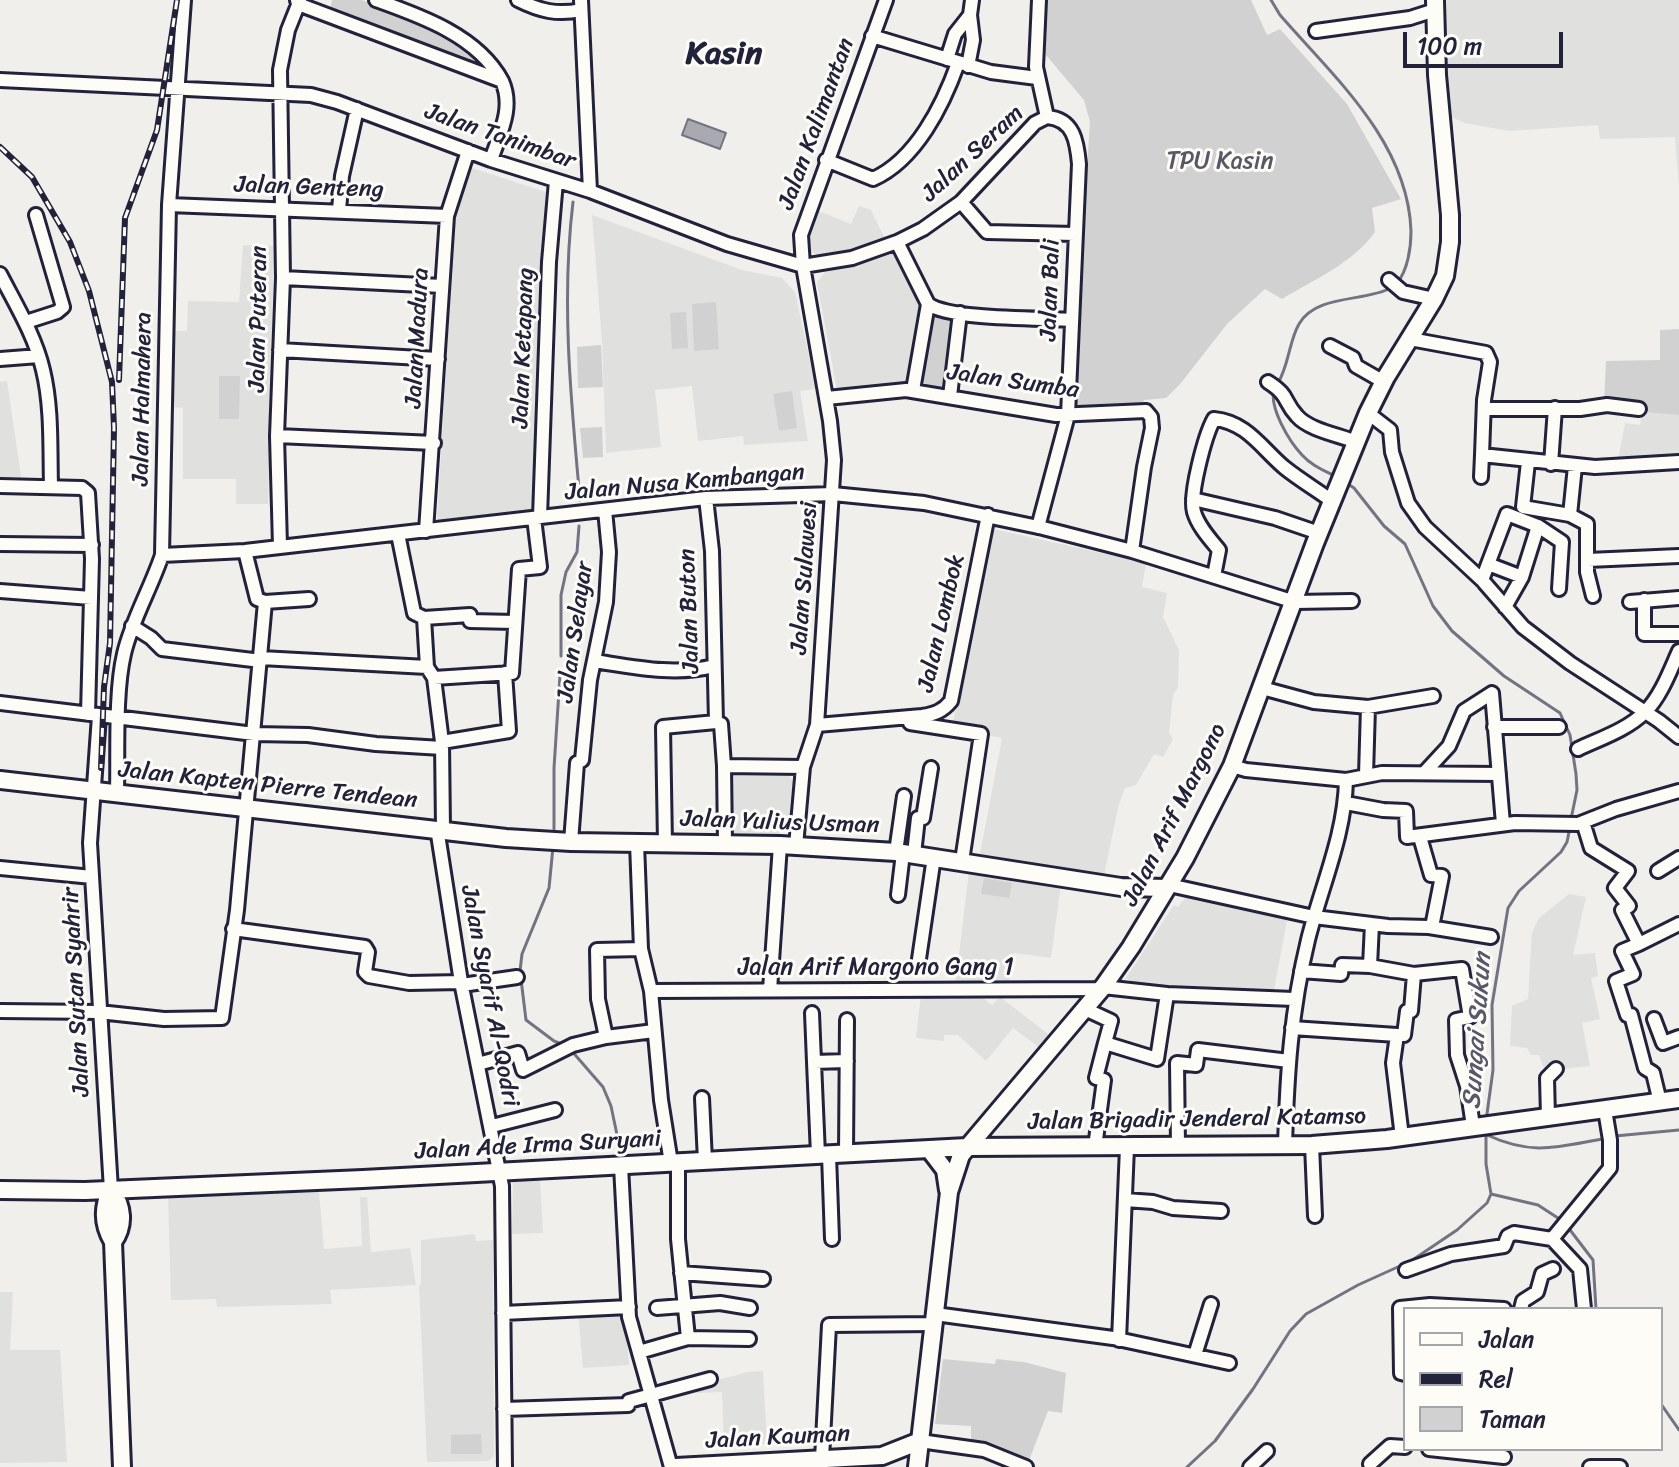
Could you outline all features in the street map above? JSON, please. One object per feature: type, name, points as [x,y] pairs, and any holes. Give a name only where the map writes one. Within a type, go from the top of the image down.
[{"type":"main road","name":"Jalan Arif Margono","points":[[915,1467],[949,1192],[961,1155],[1102,988],[1168,886],[1232,766],[1319,533],[1368,413],[1434,299],[1448,261],[1450,215],[1437,75],[1435,5]]},
{"type":"main road","name":"Jalan Kapten Pierre Tendean","points":[[0,780],[440,829]]},
{"type":"main road","name":"Jalan Yulius Usman","points":[[440,829],[506,838],[571,842],[788,845],[904,853],[1121,887],[1168,886]]},
{"type":"main road","points":[[1121,887],[1137,897],[1151,915]]},
{"type":"main road","name":"Jalan Brigadir Jenderal Katamso","points":[[967,1147],[1312,1145],[1402,1137],[1679,1099]]},
{"type":"main road","name":"Jalan Ade Irma Suryani","points":[[0,1190],[111,1190],[967,1147]]},
{"type":"main road","points":[[929,1149],[945,1170],[949,1192]]},
{"type":"main road","points":[[111,1190],[105,1202],[105,1219],[113,1242],[122,1467]]},
{"type":"main road","name":"Jalan Kauman","points":[[882,1456],[920,1441]]},
{"type":"main road","name":"Jalan Kauman","points":[[673,1467],[790,1464],[882,1456],[915,1467]]},
{"type":"street","name":"Jalan Halmahera","points":[[117,792],[122,658],[162,555],[169,205],[184,0]]},
{"type":"street","points":[[376,0],[427,20],[487,60],[502,81],[508,100],[505,121],[491,160]]},
{"type":"street","points":[[518,0],[550,12],[581,5],[590,191]]},
{"type":"street","name":"Jalan Kalimantan","points":[[803,266],[801,235],[804,222],[886,0]]},
{"type":"street","points":[[826,160],[873,179],[911,149],[942,102],[958,63],[973,40],[972,0]]},
{"type":"street","name":"Jalan Seram","points":[[803,266],[842,260],[897,242],[923,229],[961,202],[1035,123],[1047,117],[1037,78],[1039,0]]},
{"type":"street","points":[[298,1],[502,81]]},
{"type":"street","name":"Jalan Puteran","points":[[280,546],[277,436],[283,208],[280,70],[298,1]]},
{"type":"street","points":[[1316,31],[1410,18],[1435,5]]},
{"type":"street","points":[[958,63],[955,34],[970,15]]},
{"type":"street","points":[[872,36],[958,63],[1011,76],[1037,78]]},
{"type":"street","name":"Jalan Tanimbar","points":[[0,80],[311,95],[357,109],[491,160],[590,191],[727,244],[803,266]]},
{"type":"street","points":[[339,210],[342,176],[357,109]]},
{"type":"street","name":"Jalan Bali","points":[[1038,527],[1068,415],[1079,164],[1077,144],[1069,126],[1047,117]]},
{"type":"street","name":"Jalan Madura","points":[[426,531],[447,216],[468,151]]},
{"type":"street","name":"Jalan Ketapang","points":[[515,622],[519,569],[540,567],[537,518],[549,262],[556,181]]},
{"type":"street","points":[[961,202],[987,232],[1075,234]]},
{"type":"street","name":"Jalan Genteng","points":[[169,205],[447,216]]},
{"type":"street","points":[[26,322],[63,307],[36,215]]},
{"type":"street","points":[[897,242],[928,304],[937,309],[1072,320]]},
{"type":"street","name":"Jalan Sulawesi","points":[[770,990],[788,845],[803,767],[817,725],[833,494],[834,460],[827,398],[803,266]]},
{"type":"street","points":[[0,274],[26,322],[47,388],[51,486],[0,486]]},
{"type":"street","points":[[283,278],[442,286]]},
{"type":"street","points":[[1389,280],[1403,292],[1434,299]]},
{"type":"street","points":[[913,390],[928,304]]},
{"type":"street","points":[[950,396],[960,313]]},
{"type":"street","points":[[1410,339],[1484,352],[1488,356],[1481,477]]},
{"type":"street","points":[[1330,346],[1353,358],[1356,366],[1384,382]]},
{"type":"street","points":[[280,350],[438,359]]},
{"type":"street","points":[[0,359],[39,356]]},
{"type":"street","points":[[1268,382],[1283,391],[1297,417],[1356,442]]},
{"type":"street","name":"Jalan Sumba","points":[[827,398],[913,390],[1068,415],[1143,411],[1151,417],[1152,428],[1132,551]]},
{"type":"street","points":[[1484,409],[1580,409],[1607,405],[1639,409]]},
{"type":"street","points":[[1551,464],[1555,408]]},
{"type":"street","points":[[1368,413],[1387,426],[1392,434],[1392,452],[1414,513],[1425,527],[1482,580],[1523,627],[1679,737]]},
{"type":"street","points":[[1214,576],[1219,550],[1193,511],[1193,499],[1212,420],[1216,418],[1229,422],[1253,435],[1284,467],[1332,501]]},
{"type":"street","points":[[277,436],[434,443]]},
{"type":"street","points":[[1482,455],[1595,467],[1679,462]]},
{"type":"street","points":[[1528,462],[1523,507],[1570,515],[1587,524],[1587,572],[1593,596]]},
{"type":"street","points":[[1570,515],[1575,466]]},
{"type":"street","name":"Jalan Sutan Syahrir","points":[[51,486],[82,488],[88,493],[92,545],[94,791],[90,843],[111,1190]]},
{"type":"street","name":"Jalan Nusa Kambangan","points":[[162,555],[245,551],[706,498],[833,494],[896,499],[988,515],[1132,551],[1295,602],[1352,601]]},
{"type":"street","name":"Jalan Buton","points":[[706,498],[712,551],[716,722],[721,724],[724,766],[725,843]]},
{"type":"street","points":[[1193,499],[1275,518],[1319,533]]},
{"type":"street","name":"Jalan Selayar","points":[[571,842],[577,763],[582,760],[590,680],[606,602],[609,552],[605,510]]},
{"type":"street","points":[[1482,580],[1507,514],[1538,526],[1562,542],[1559,589]]},
{"type":"street","name":"Jalan Lombok","points":[[817,725],[935,720],[951,701],[988,515]]},
{"type":"street","points":[[1505,607],[1522,577],[1538,526]]},
{"type":"street","points":[[132,626],[162,649],[261,660],[430,672],[512,673],[515,622],[470,621],[470,615],[424,618],[414,613],[398,534]]},
{"type":"street","points":[[0,544],[92,545]]},
{"type":"street","points":[[245,551],[257,599],[265,602],[309,599]]},
{"type":"street","points":[[1588,560],[1679,556]]},
{"type":"street","points":[[1488,564],[1522,577]]},
{"type":"street","points":[[0,591],[91,598]]},
{"type":"street","points":[[1630,602],[1679,598]]},
{"type":"street","points":[[1644,600],[1644,634],[1679,634]]},
{"type":"street","points":[[0,1011],[221,1018],[247,807],[265,602]]},
{"type":"street","name":"Jalan Syarif Al-Qodri","points":[[424,618],[442,745],[440,829],[462,984],[500,1172],[505,1467]]},
{"type":"street","points":[[1578,749],[1620,729],[1645,712],[1663,685],[1679,651]]},
{"type":"street","points":[[594,661],[659,670],[688,671],[714,666]]},
{"type":"street","points":[[0,703],[254,734],[442,745],[509,731],[505,673]]},
{"type":"street","points":[[1262,688],[1314,702],[1368,707],[1433,696]]},
{"type":"street","points":[[1424,773],[1449,746],[1464,711],[1492,693],[1503,824]]},
{"type":"street","points":[[1366,775],[1368,707]]},
{"type":"street","points":[[935,720],[981,734],[962,861]]},
{"type":"street","points":[[665,843],[663,727],[716,722]]},
{"type":"street","points":[[1494,727],[1559,727]]},
{"type":"street","points":[[724,766],[803,767]]},
{"type":"street","points":[[1232,766],[1346,780],[1366,775],[1499,774]]},
{"type":"street","points":[[904,853],[918,818],[923,818],[931,768]]},
{"type":"street","points":[[1285,1146],[1294,999],[1346,803],[1346,780]]},
{"type":"street","points":[[1346,803],[1406,811],[1407,837],[1420,837],[1503,824],[1581,823],[1616,809],[1679,791]]},
{"type":"street","points":[[898,895],[904,853],[904,796]]},
{"type":"street","points":[[1581,823],[1591,848],[1628,871],[1615,888],[1629,906],[1622,910],[1639,944]]},
{"type":"street","points":[[1420,837],[1431,875],[1442,876],[1432,927]]},
{"type":"street","points":[[637,843],[641,949],[651,991],[661,1100],[674,1163],[688,1338]]},
{"type":"street","points":[[919,959],[934,857]]},
{"type":"street","points":[[1658,871],[1679,858]]},
{"type":"street","points":[[0,868],[92,877]]},
{"type":"street","points":[[1168,886],[1314,917],[1432,927],[1491,937]]},
{"type":"street","points":[[1370,966],[1372,924]]},
{"type":"street","points":[[1660,1102],[1653,1073],[1645,1068],[1631,1015],[1627,1015],[1616,981],[1633,974],[1622,951],[1679,924]]},
{"type":"street","points":[[233,929],[365,947],[368,952],[365,972],[369,976],[409,983],[462,984],[517,977]]},
{"type":"street","points":[[606,1037],[598,999],[597,950],[641,949]]},
{"type":"street","points":[[1301,971],[1341,974],[1342,965],[1370,966],[1414,974],[1462,969],[1470,1017],[1456,1020],[1457,1055],[1467,1086],[1474,1126]]},
{"type":"street","points":[[1292,1028],[1404,1035],[1407,1011],[1411,1011],[1414,974]]},
{"type":"street","name":"Jalan Arif Margono Gang 1","points":[[651,991],[1102,988],[1294,999]]},
{"type":"street","points":[[1105,1043],[1157,1059],[1167,994]]},
{"type":"street","points":[[1085,1009],[1111,1021],[1096,1078],[1104,1080],[1095,1147]]},
{"type":"street","points":[[812,1013],[832,1239]]},
{"type":"street","points":[[1654,1019],[1663,1043],[1679,1037]]},
{"type":"street","points":[[846,1154],[847,1020]]},
{"type":"street","points":[[478,1064],[518,1053],[523,1070],[568,1047],[606,1037],[654,1031]]},
{"type":"street","points":[[1397,1035],[1393,1063],[1402,1137]]},
{"type":"street","points":[[1178,1146],[1177,1063],[1196,1065],[1198,1050],[1289,1061]]},
{"type":"street","points":[[814,1062],[847,1061]]},
{"type":"street","points":[[1546,1117],[1547,1078],[1556,1069]]},
{"type":"street","points":[[702,1098],[705,1161]]},
{"type":"street","points":[[492,1126],[555,1110]]},
{"type":"street","points":[[1556,1234],[1610,1168],[1610,1138],[1605,1110]]},
{"type":"street","points":[[1312,1145],[1315,1216]]},
{"type":"street","points":[[1116,1339],[1127,1147]]},
{"type":"street","points":[[621,1166],[629,1307],[673,1467]]},
{"type":"street","points":[[1125,1200],[1153,1202],[1173,1208],[1221,1211]]},
{"type":"street","points":[[1406,1270],[1451,1254],[1505,1246],[1508,1236],[1514,1233],[1556,1234]]},
{"type":"street","points":[[1556,1234],[1580,1269],[1584,1307]]},
{"type":"street","points":[[1522,1307],[1523,1301],[1537,1292],[1542,1274],[1553,1269]]},
{"type":"street","points":[[681,1273],[763,1279]]},
{"type":"street","points":[[657,1308],[720,1303],[750,1308]]},
{"type":"street","points":[[1195,1355],[1211,1304]]},
{"type":"street","points":[[503,1313],[629,1307]]},
{"type":"street","points":[[1410,1307],[1457,1307]]},
{"type":"street","points":[[1403,1308],[1400,1308],[1403,1374]]},
{"type":"street","points":[[822,1459],[829,1325],[935,1319],[1116,1339],[1229,1363]]},
{"type":"street","points":[[639,1352],[688,1338],[749,1339]]},
{"type":"street","points":[[504,1409],[628,1405],[629,1401],[710,1379]]},
{"type":"street","points":[[920,1441],[984,1450],[1026,1467]]},
{"type":"street","points":[[1370,1464],[1390,1446],[1403,1447]]},
{"type":"street","points":[[1250,1467],[1267,1451]]},
{"type":"street","points":[[1446,1451],[1504,1458]]},
{"type":"street","points":[[1590,1467],[1620,1467]]},
{"type":"shaded area","points":[[1447,0],[1679,0],[1679,188],[1675,137],[1600,139],[1598,125],[1509,131],[1465,123],[1448,116]]},
{"type":"shaded area","points":[[688,119],[726,133],[720,149],[682,135]]},
{"type":"shaded area","points":[[469,167],[552,194],[532,511],[437,521],[456,197]]},
{"type":"shaded area","points":[[859,206],[871,210],[884,237],[829,259],[811,252],[807,235],[816,210],[851,224]]},
{"type":"shaded area","points":[[592,215],[742,270],[782,278],[795,292],[816,389],[800,391],[808,441],[744,445],[743,436],[698,441],[692,386],[655,390],[661,447],[606,453],[602,342]]},
{"type":"shaded area","points":[[243,245],[274,246],[268,504],[236,504],[236,479],[183,479],[183,408],[173,407],[175,331],[187,331],[188,301],[239,302]]},
{"type":"shaded area","points":[[890,250],[896,252],[921,299],[911,379],[906,385],[837,390],[817,282],[825,272]]},
{"type":"shaded area","points":[[7,381],[22,483],[0,484],[0,382]]},
{"type":"shaded area","points":[[1642,412],[1679,415],[1679,460],[1618,460],[1625,423],[1640,425]]},
{"type":"shaded area","points":[[989,528],[1146,563],[1142,587],[1167,593],[1163,617],[1179,650],[1178,688],[1173,695],[1169,733],[1173,739],[1163,757],[1154,754],[1136,785],[1125,788],[1104,875],[980,854],[1002,738],[952,728]]},
{"type":"shaded area","points":[[732,775],[789,776],[798,786],[796,816],[791,824],[778,834],[733,833]]},
{"type":"shaded area","points":[[969,871],[1061,884],[1051,958],[1014,953],[1009,987],[955,988]]},
{"type":"shaded area","points":[[1188,894],[1288,915],[1273,995],[1145,990],[1126,978],[1174,905],[1178,907]]},
{"type":"shaded area","points":[[1569,894],[1586,897],[1573,955],[1595,953],[1598,976],[1591,978],[1600,1019],[1582,1023],[1590,1066],[1563,1069],[1556,1065],[1544,1068],[1539,1055],[1531,1055],[1527,1048],[1510,1046],[1512,1006],[1528,999],[1532,932],[1539,918]]},
{"type":"shaded area","points":[[921,995],[983,995],[992,1005],[1000,997],[1052,1037],[1041,1049],[1013,1028],[986,1061],[958,1035],[944,1035],[944,1041],[916,1038]]},
{"type":"shaded area","points":[[540,1180],[543,1233],[512,1234],[513,1181]]},
{"type":"shaded area","points":[[319,1192],[324,1249],[362,1246],[360,1197],[367,1197],[371,1252],[410,1248],[416,1285],[330,1290],[332,1304],[217,1307],[216,1299],[171,1300],[168,1197]]},
{"type":"shaded area","points":[[475,1234],[476,1241],[493,1240],[494,1456],[488,1461],[427,1462],[419,1285],[421,1240]]},
{"type":"shaded area","points":[[0,1292],[13,1292],[10,1350],[60,1350],[67,1462],[0,1463]]},
{"type":"shaded area","points":[[625,1308],[629,1365],[583,1368],[578,1311]]},
{"type":"shaded area","points":[[763,1371],[767,1444],[724,1446],[722,1392],[696,1393],[695,1386]]},
{"type":"green space","points":[[332,0],[362,0],[421,23],[484,64],[478,68],[330,10]]},
{"type":"green space","name":"TPU Kasin","points":[[1046,0],[1251,0],[1267,35],[1280,29],[1347,104],[1401,199],[1372,208],[1375,232],[1356,253],[1333,270],[1282,299],[1265,289],[1227,324],[1166,398],[1144,400],[1141,406],[1077,408],[1072,401],[1090,122],[1084,100],[1045,54]]},
{"type":"green space","points":[[716,302],[719,349],[694,351],[692,304]]},
{"type":"green space","points":[[686,312],[688,348],[672,349],[670,313]]},
{"type":"green space","points":[[931,314],[954,317],[944,388],[919,384]]},
{"type":"green space","points":[[1679,329],[1679,415],[1642,412],[1604,403],[1606,361],[1660,360],[1660,330]]},
{"type":"green space","points":[[601,345],[603,387],[578,388],[577,347]]},
{"type":"green space","points":[[219,376],[240,376],[239,419],[219,419]]},
{"type":"green space","points":[[792,391],[797,428],[779,431],[773,394]]},
{"type":"green space","points":[[602,427],[603,457],[583,458],[580,428]]},
{"type":"green space","points":[[984,878],[1012,883],[1009,898],[981,894]]},
{"type":"green space","points":[[943,1359],[995,1364],[996,1359],[1024,1362],[1066,1373],[1062,1413],[1048,1411],[1028,1463],[971,1442],[971,1426],[935,1424]]},
{"type":"green space","points":[[481,1434],[482,1454],[451,1454],[451,1435]]},
{"type":"waterway","name":"Sungai Sukun","points":[[1271,0],[1280,15],[1365,113],[1397,168],[1407,199],[1411,231],[1406,265],[1397,283]]},
{"type":"waterway","points":[[573,202],[568,314],[580,500]]},
{"type":"waterway","name":"Sungai Sukun","points":[[1278,383],[1296,331],[1307,314],[1329,303],[1391,288]]},
{"type":"waterway","name":"Sungai Sukun","points":[[1274,389],[1277,415],[1291,441],[1309,462],[1335,476]]},
{"type":"waterway","name":"Sungai Sukun","points":[[1345,482],[1354,488],[1384,526],[1405,544],[1433,606],[1452,631],[1504,676],[1560,713],[1570,735],[1576,774],[1577,790],[1571,819]]},
{"type":"waterway","points":[[561,656],[561,595],[566,572],[577,552],[579,526]]},
{"type":"waterway","points":[[554,829],[560,675]]},
{"type":"waterway","name":"Sungai Sukun","points":[[1486,1121],[1493,1070],[1492,1005],[1508,908],[1519,891],[1561,852],[1570,827]]},
{"type":"waterway","points":[[553,847],[549,888],[522,954],[520,971],[526,1020],[564,1045]]},
{"type":"waterway","points":[[570,1049],[603,1087],[611,1106],[621,1154]]},
{"type":"waterway","points":[[1615,1136],[1679,1130]]},
{"type":"waterway","name":"Sungai Sukun","points":[[1187,1467],[1215,1441],[1290,1331],[1306,1314],[1358,1285],[1411,1261],[1457,1230],[1487,1203],[1491,1194],[1486,1164],[1486,1133]]},
{"type":"waterway","points":[[1487,1135],[1534,1148],[1608,1138]]},
{"type":"waterway","points":[[1491,1194],[1538,1205],[1561,1220]]},
{"type":"waterway","points":[[1567,1226],[1593,1260],[1596,1307]]},
{"type":"waterway","points":[[1663,1407],[1679,1430]]},
{"type":"railway","points":[[119,380],[125,218],[157,130],[177,0]]},
{"type":"railway","points":[[0,147],[32,177],[70,242],[89,291],[112,382],[110,643],[104,687],[101,768]]},
{"type":"district","name":"Kasin","points":[[724,55]]}]
